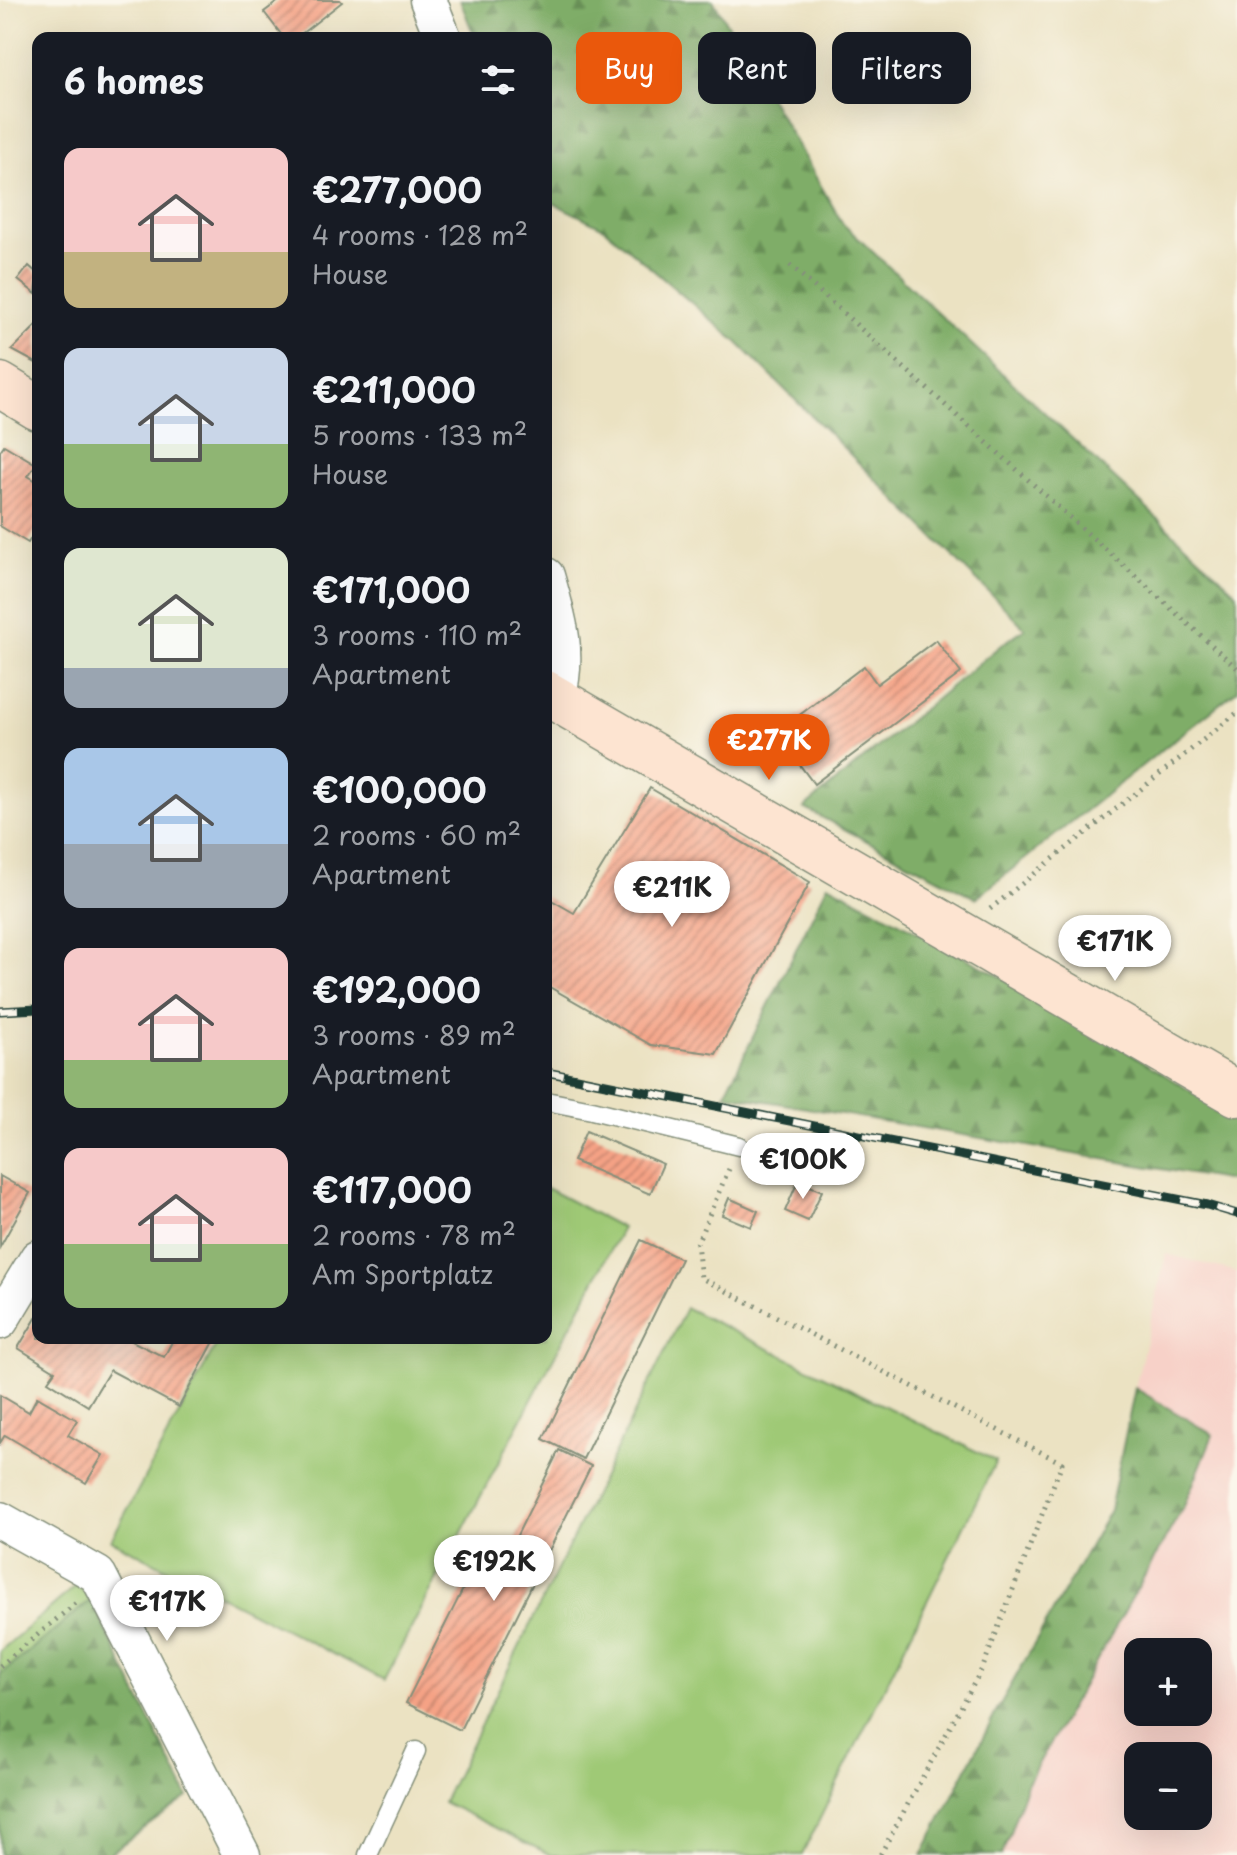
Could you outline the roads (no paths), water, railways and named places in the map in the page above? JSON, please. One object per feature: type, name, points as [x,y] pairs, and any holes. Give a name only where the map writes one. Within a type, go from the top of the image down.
[{"type":"main road","points":[[0,385],[32,404]]},
{"type":"main road","points":[[552,697],[974,919],[1237,1094]]},
{"type":"street","points":[[428,0],[441,32]]},
{"type":"street","points":[[552,597],[562,633],[563,675],[552,694]]},
{"type":"street","points":[[4,1305],[32,1266]]},
{"type":"street","points":[[0,1520],[98,1575],[242,1855]]},
{"type":"lane","points":[[552,1102],[739,1146]]},
{"type":"lane","points":[[368,1855],[416,1751]]},
{"type":"railway","points":[[0,1011],[32,1009]]},
{"type":"railway","points":[[552,1073],[1207,1205],[1237,1214]]}]
